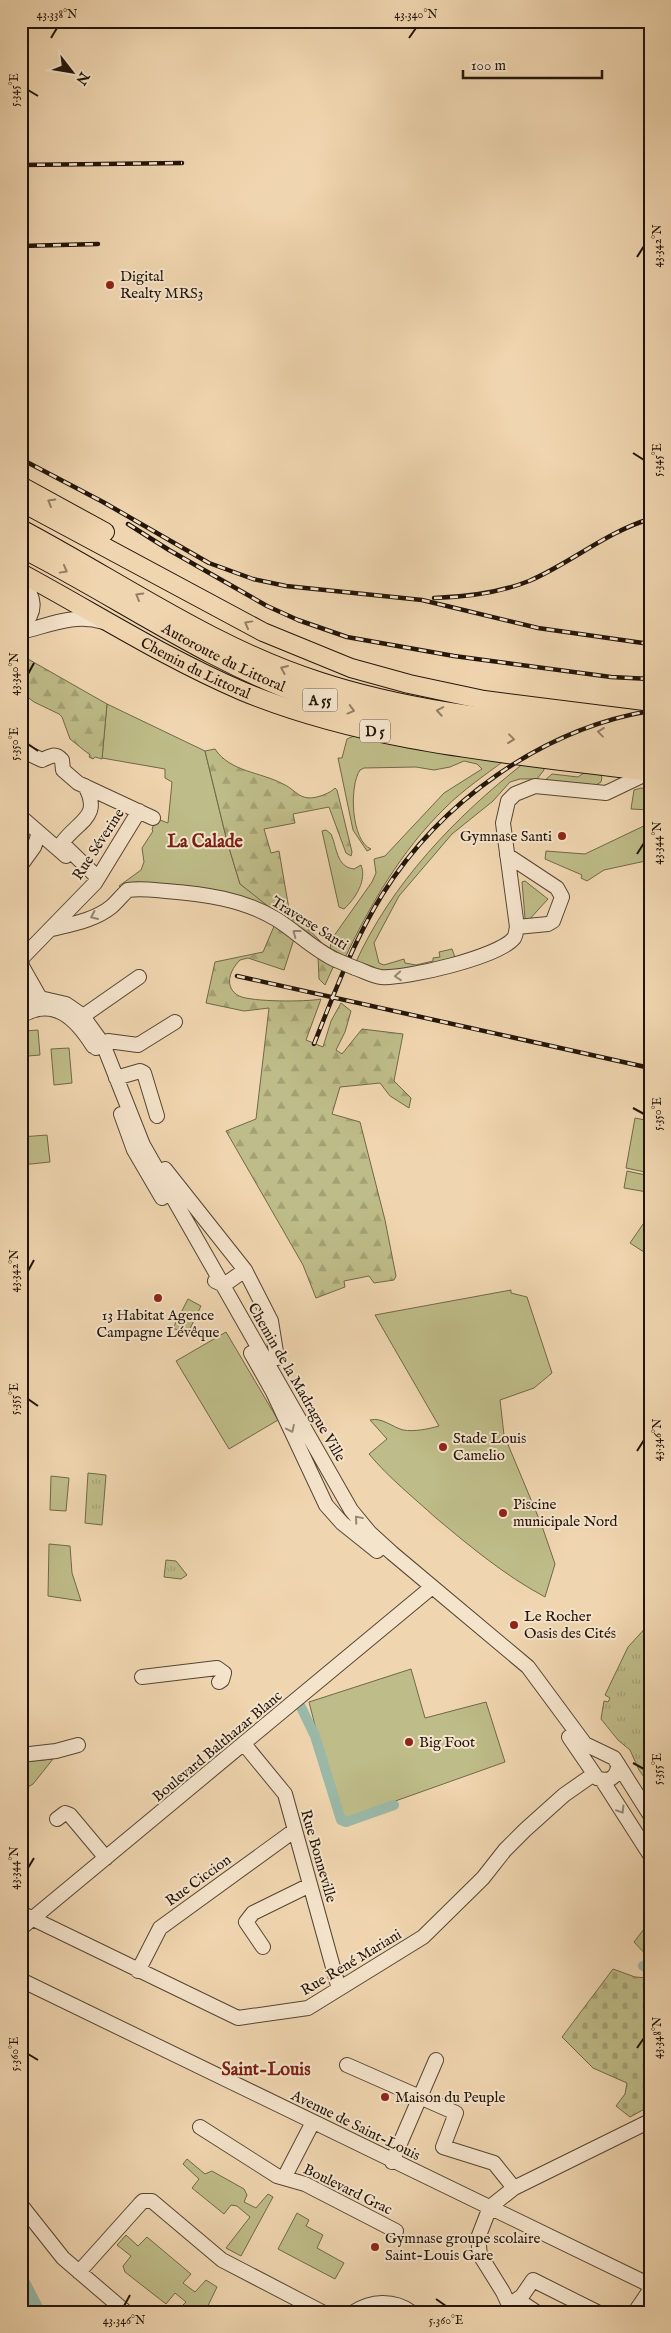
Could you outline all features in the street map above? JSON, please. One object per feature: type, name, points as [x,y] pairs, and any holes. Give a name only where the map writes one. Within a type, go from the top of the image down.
[{"type":"highway","name":"Autoroute du Littoral","points":[[21,530],[227,644],[317,682],[370,697],[444,712],[650,738]]},
{"type":"highway","name":"Autoroute du Littoral","points":[[21,547],[223,659],[305,695],[343,708],[437,729],[650,756]]},
{"type":"main road","points":[[21,486],[120,541],[158,574]]},
{"type":"main road","points":[[21,502],[263,632],[319,656],[373,674],[426,688],[484,700],[650,721]]},
{"type":"main road","name":"Chemin du Littoral","points":[[21,573],[194,668],[243,691],[327,720],[425,742],[650,772]]},
{"type":"street","points":[[21,581],[31,593],[33,603],[29,620],[21,627]]},
{"type":"street","points":[[21,632],[50,622],[70,619],[101,621],[119,628]]},
{"type":"street","points":[[21,750],[42,760],[53,754],[58,755],[62,760],[62,770],[85,786],[153,818]]},
{"type":"street","points":[[586,792],[605,787],[608,784],[609,767]]},
{"type":"street","points":[[507,855],[557,888],[562,898],[553,921],[548,924],[517,927],[507,855],[504,813],[508,801],[515,794],[535,786],[606,793],[650,772]]},
{"type":"street","points":[[85,786],[92,802],[91,810],[62,843],[96,880]]},
{"type":"street","name":"Rue Séverine","points":[[22,961],[96,880],[139,811]]},
{"type":"street","points":[[21,817],[96,880]]},
{"type":"street","points":[[21,865],[34,847],[39,833]]},
{"type":"street","name":"Traverse Santi","points":[[52,929],[86,920],[104,912],[113,906],[128,890],[186,892],[226,898],[264,912],[276,918],[318,950],[336,960],[373,975],[386,977],[442,968],[489,952],[514,938],[517,927]]},
{"type":"street","points":[[21,1016],[31,1003],[22,961]]},
{"type":"street","points":[[79,1018],[139,977]]},
{"type":"street","name":"Chemin de la Madrague Ville","points":[[31,1003],[66,1004],[79,1018],[99,1046],[116,1078],[145,1158],[195,1253],[273,1392],[326,1504],[342,1523],[528,1667],[580,1738],[593,1749],[605,1754]]},
{"type":"street","points":[[99,1046],[108,1041],[138,1045],[175,1022]]},
{"type":"street","name":"Chemin de la Madrague Ville","points":[[99,1046],[134,1150],[145,1158],[168,1188],[351,1510],[370,1533],[430,1590],[524,1674],[650,1855]]},
{"type":"street","points":[[116,1078],[140,1071],[144,1073],[157,1116]]},
{"type":"street","points":[[145,1158],[156,1158],[245,1270],[271,1321],[277,1358]]},
{"type":"street","points":[[196,1209],[182,1215],[181,1222],[191,1240],[195,1253],[216,1281],[224,1285],[245,1270]]},
{"type":"street","points":[[320,1492],[331,1498],[336,1484]]},
{"type":"street","name":"Boulevard Balthazar Blanc","points":[[21,1928],[27,1916],[106,1858],[430,1590]]},
{"type":"street","points":[[142,1677],[217,1668],[224,1673],[222,1680],[219,1682]]},
{"type":"street","name":"Rue Bonneville","points":[[244,1744],[285,1794],[340,1989]]},
{"type":"street","points":[[21,1755],[56,1751],[78,1745]]},
{"type":"street","points":[[618,1764],[614,1776],[596,1775],[595,1759],[605,1754],[614,1758],[618,1764],[650,1815]]},
{"type":"street","name":"Rue René Mariani","points":[[27,1916],[238,2018],[308,2008],[424,1937],[483,1878],[505,1850],[525,1830],[564,1795],[596,1775]]},
{"type":"street","points":[[57,1818],[64,1813],[70,1815],[106,1858]]},
{"type":"street","name":"Rue Ciccion","points":[[138,1971],[160,1928],[295,1830]]},
{"type":"street","points":[[263,1947],[246,1922],[253,1913],[310,1885]]},
{"type":"street","name":"Avenue de Saint-Louis","points":[[21,1980],[392,2162],[650,2285]]},
{"type":"street","points":[[392,2162],[436,2060]]},
{"type":"street","points":[[347,2065],[456,2113],[443,2147],[494,2163],[514,2188]]},
{"type":"street","points":[[536,2312],[512,2305],[480,2255],[478,2238],[490,2208],[514,2188],[650,2121]]},
{"type":"street","name":"Boulevard Grac","points":[[284,2178],[313,2122]]},
{"type":"street","name":"Boulevard Grac","points":[[200,2127],[276,2176],[305,2184],[396,2230]]},
{"type":"street","points":[[79,2272],[140,2204],[144,2201],[152,2201],[222,2260],[322,2312]]},
{"type":"street","points":[[21,2205],[63,2258],[126,2312]]},
{"type":"street","points":[[512,2305],[533,2280],[597,2312]]},
{"type":"street","points":[[635,2312],[650,2290]]},
{"type":"street","points":[[354,2312],[372,2304],[382,2303],[403,2306],[411,2312]]},
{"type":"green space","points":[[21,655],[107,704],[102,759],[89,757],[90,755],[70,739],[62,717],[59,714],[34,702],[21,692]]},
{"type":"green space","points":[[107,704],[205,751],[227,841],[240,884],[272,908],[229,894],[184,887],[136,882],[123,887],[119,886],[141,870],[144,862],[142,848],[153,831],[155,818],[168,823],[172,782],[165,778],[165,769],[102,758]]},
{"type":"green space","points":[[356,735],[505,760],[452,801],[414,842],[376,899],[344,960],[330,951],[331,940],[372,882],[376,873],[374,859],[385,856],[444,793],[482,769],[477,764],[464,761],[450,767],[434,770],[416,767],[364,768],[360,770],[354,788],[354,812],[359,836],[364,844],[371,849],[367,851],[353,830],[338,758],[342,758],[347,739]]},
{"type":"green space","points":[[215,749],[221,757],[237,767],[274,780],[306,798],[320,796],[335,788],[337,790],[352,852],[351,856],[346,853],[329,807],[293,814],[295,823],[264,829],[271,853],[279,851],[289,909],[323,944],[322,949],[240,884],[227,841],[205,751]]},
{"type":"green space","points":[[524,763],[543,765],[544,770],[537,779],[520,779],[510,782],[493,801],[452,834],[399,896],[374,943],[379,963],[384,965],[404,959],[405,963],[416,965],[433,961],[433,958],[440,957],[439,952],[452,949],[456,960],[392,974],[355,964],[387,906],[427,854],[474,806]]},
{"type":"green space","points":[[585,772],[598,773],[602,777],[601,782],[596,785],[544,781],[552,774],[578,777]]},
{"type":"green space","points":[[641,788],[650,789],[650,810],[631,809],[634,790]]},
{"type":"green space","points":[[650,823],[650,860],[604,870],[587,881],[581,878],[582,875],[545,859],[546,851],[585,854]]},
{"type":"green space","points":[[326,830],[331,834],[338,856],[344,865],[354,869],[361,865],[363,877],[361,883],[353,900],[344,909],[339,907],[322,831]]},
{"type":"green space","points":[[525,881],[548,899],[528,921],[525,918],[522,882]]},
{"type":"green space","points":[[275,924],[295,936],[284,970],[248,958],[240,960],[233,969],[230,978],[231,988],[234,992],[246,998],[267,1000],[321,999],[306,1040],[323,1047],[331,1021],[341,1003],[351,1011],[345,1032],[336,1050],[342,1054],[362,1029],[403,1034],[394,1081],[411,1098],[409,1108],[390,1096],[380,1083],[340,1087],[332,1114],[360,1122],[385,1220],[396,1276],[394,1280],[374,1283],[369,1276],[344,1281],[345,1287],[316,1298],[303,1265],[226,1131],[256,1119],[269,1008],[244,1011],[206,1003],[215,962],[263,952]]},
{"type":"green space","points":[[318,956],[335,963],[325,985],[319,979]]},
{"type":"green space","points":[[38,1030],[40,1055],[28,1056],[25,1031]]},
{"type":"green space","points":[[69,1048],[72,1083],[54,1085],[51,1049]]},
{"type":"green space","points":[[635,1118],[650,1121],[650,1173],[626,1168]]},
{"type":"green space","points":[[47,1135],[50,1162],[21,1165],[21,1137]]},
{"type":"green space","points":[[627,1171],[650,1176],[647,1192],[624,1188]]},
{"type":"green space","points":[[650,1214],[650,1250],[647,1254],[630,1243]]},
{"type":"green space","name":"Stade Louis Camelio","points":[[511,1290],[511,1293],[527,1297],[552,1373],[534,1388],[500,1400],[504,1435],[542,1526],[555,1564],[545,1597],[488,1560],[436,1518],[401,1487],[369,1454],[387,1439],[370,1420],[379,1420],[408,1431],[439,1426],[375,1315]]},
{"type":"green space","points":[[188,1299],[201,1306],[187,1335],[173,1328]]},
{"type":"green space","points":[[226,1332],[278,1420],[229,1449],[176,1361]]},
{"type":"green space","points":[[88,1473],[106,1475],[102,1525],[85,1523]]},
{"type":"green space","points":[[51,1476],[69,1478],[66,1511],[50,1510]]},
{"type":"green space","points":[[49,1544],[70,1546],[72,1573],[81,1601],[48,1596]]},
{"type":"green space","points":[[166,1560],[176,1561],[187,1575],[181,1579],[164,1577]]},
{"type":"green space","points":[[650,1623],[650,1786],[639,1770],[630,1750],[618,1740],[601,1719],[604,1701],[608,1702],[610,1698],[605,1695],[628,1647]]},
{"type":"green space","name":"Big Foot","points":[[411,1669],[425,1718],[486,1702],[505,1762],[342,1820],[329,1780],[309,1702]]},
{"type":"green space","points":[[53,1759],[33,1784],[21,1791],[21,1762]]},
{"type":"green space","points":[[650,1921],[650,1959],[634,1942]]},
{"type":"green space","points":[[613,1969],[635,1977],[650,1978],[650,2106],[630,2117],[616,2106],[625,2094],[627,2083],[593,2068],[562,2037]]},
{"type":"green space","points":[[187,2159],[205,2174],[212,2171],[244,2189],[247,2195],[244,2202],[256,2208],[268,2194],[273,2197],[241,2256],[226,2248],[250,2217],[237,2206],[231,2205],[224,2214],[192,2188],[199,2179],[183,2164]]},
{"type":"green space","points":[[297,2213],[309,2220],[306,2226],[323,2235],[317,2248],[344,2263],[335,2279],[278,2249]]},
{"type":"green space","points":[[126,2235],[138,2246],[147,2237],[191,2274],[183,2283],[195,2292],[206,2280],[217,2287],[205,2312],[182,2312],[179,2309],[186,2302],[175,2293],[166,2304],[125,2272],[123,2266],[131,2256],[117,2245]]},
{"type":"shaded area","points":[[21,21],[219,21],[21,24]]},
{"type":"waterway","points":[[301,1707],[315,1736],[341,1820],[346,1822],[394,1805]]},
{"type":"waterway","points":[[643,1966],[650,1969]]},
{"type":"waterway","points":[[21,2281],[37,2312]]},
{"type":"railway","points":[[21,165],[182,163]]},
{"type":"railway","points":[[21,246],[98,244]]},
{"type":"railway","points":[[21,459],[103,502],[209,563],[253,579],[286,586],[422,600],[538,628],[650,644]]},
{"type":"railway","points":[[434,598],[483,594],[529,581],[618,532],[650,519]]},
{"type":"railway","points":[[128,524],[169,550],[267,606],[298,620],[347,637],[454,656],[611,677],[650,679]]},
{"type":"railway","points":[[314,1044],[345,968],[362,931],[382,895],[406,861],[433,830],[464,801],[497,775],[533,753],[571,734],[610,720],[650,711]]},
{"type":"railway","points":[[237,976],[650,1068]]},
{"type":"place","name":"Digital Realty MRS3","points":[[110,285]]},
{"type":"place","name":"Gymnase Santi","points":[[562,836]]},
{"type":"place","name":"13 Habitat Agence Campagne Lévêque","points":[[158,1298]]},
{"type":"place","name":"Stade Louis Camelio","points":[[443,1447]]},
{"type":"place","name":"Piscine municipale Nord","points":[[503,1513]]},
{"type":"place","name":"Le Rocher Oasis des Cités","points":[[514,1625]]},
{"type":"place","name":"Big Foot","points":[[409,1742]]},
{"type":"place","name":"Maison du Peuple","points":[[385,2097]]},
{"type":"place","name":"Gymnase groupe scolaire Saint-Louis Gare","points":[[375,2247]]},
{"type":"district","name":"La Calade","points":[[205,841]]},
{"type":"district","name":"Saint-Louis","points":[[266,2069]]}]
